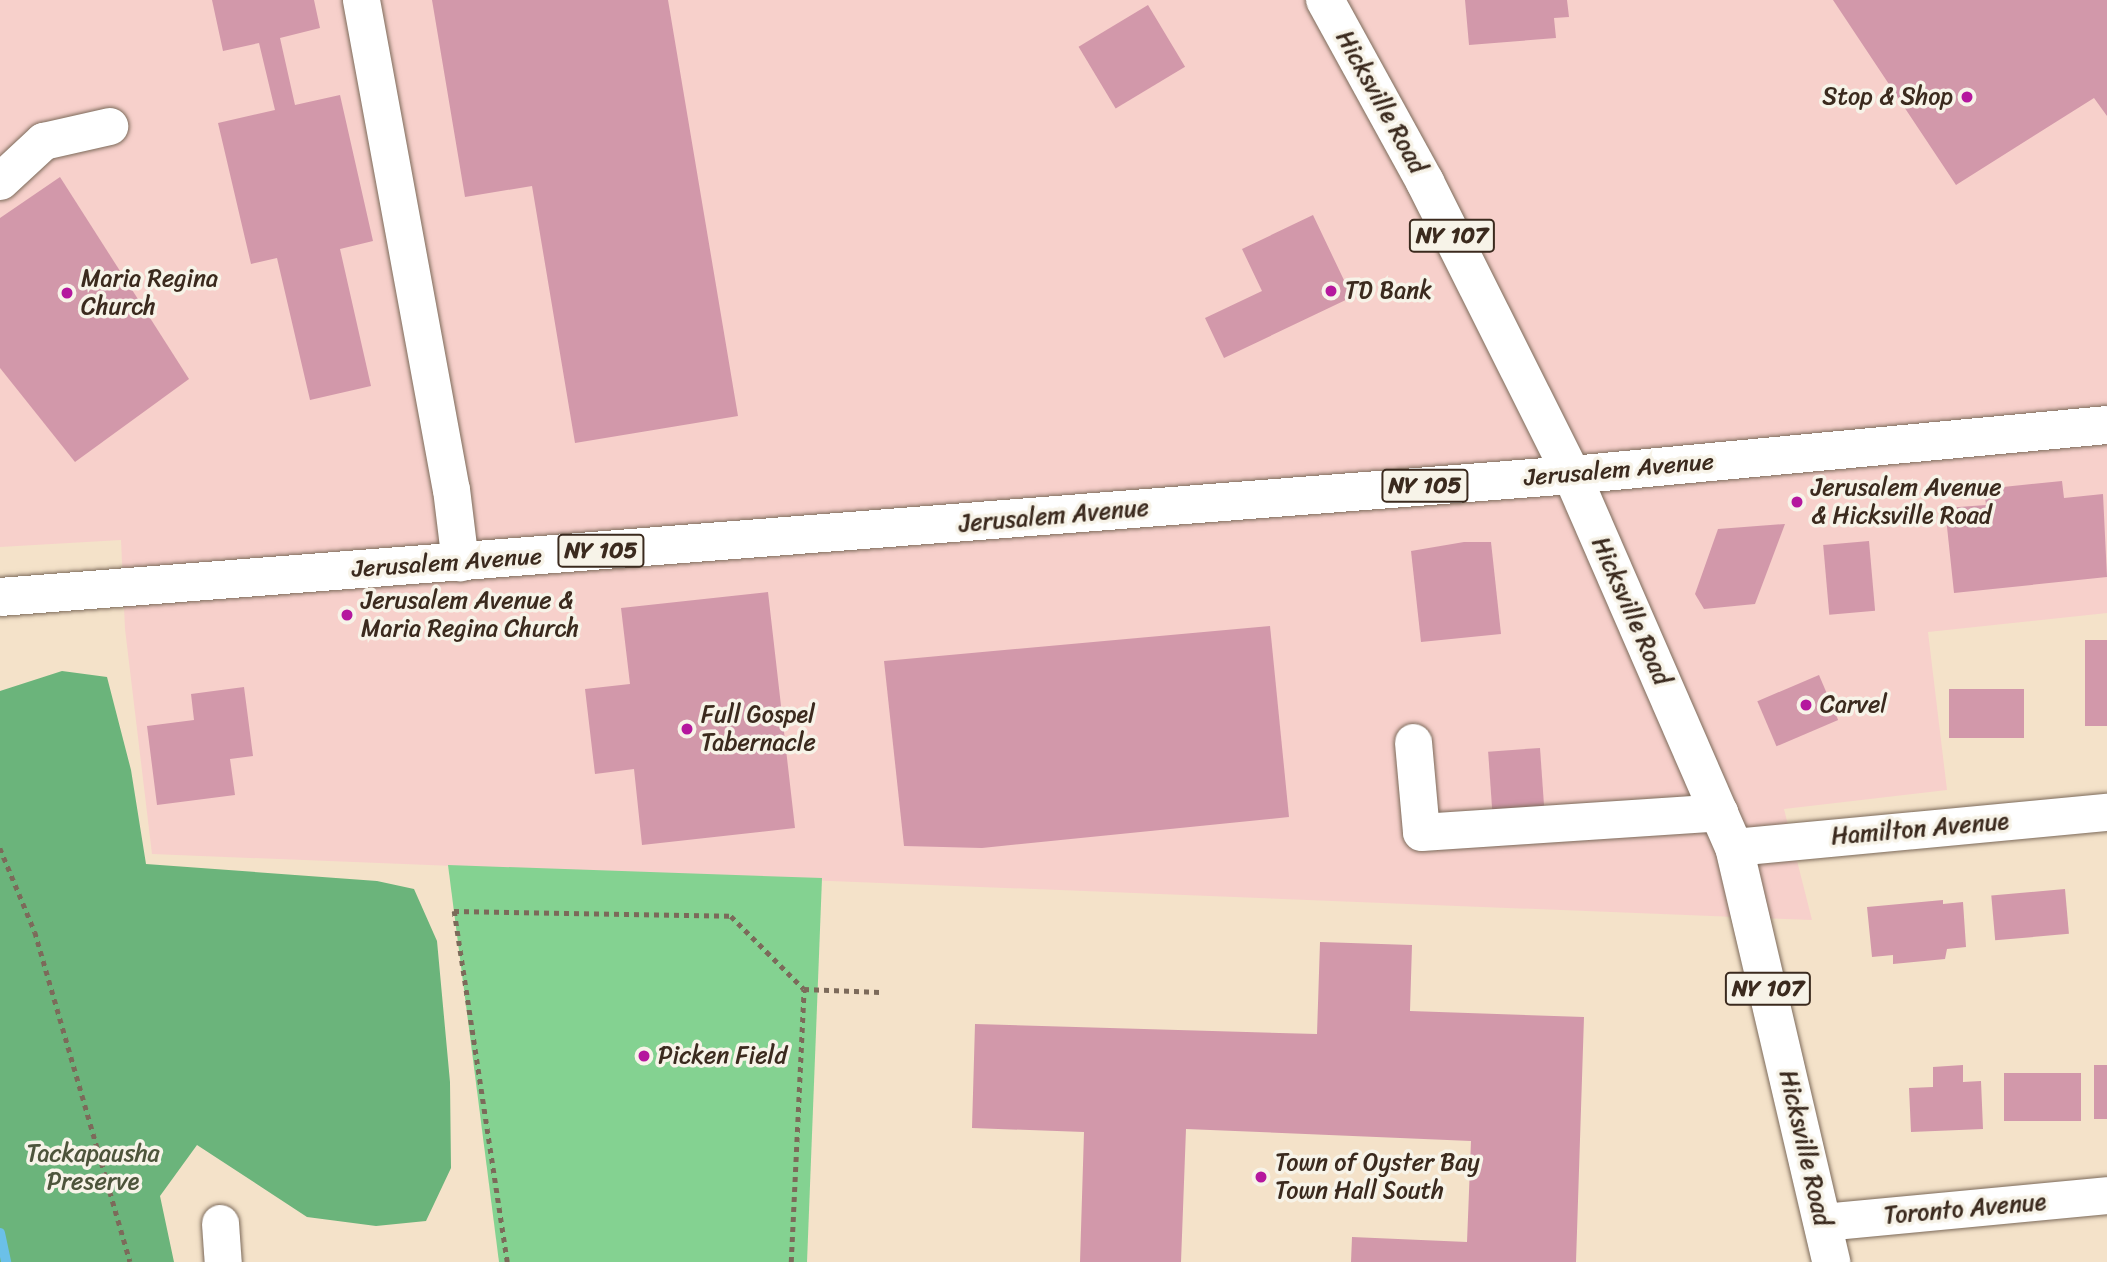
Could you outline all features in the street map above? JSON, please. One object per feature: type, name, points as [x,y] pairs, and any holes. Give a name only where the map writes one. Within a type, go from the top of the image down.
[{"type":"main road","name":"Hicksville Road","points":[[1325,0],[1424,181],[1572,475],[1734,847],[1831,1262]]},
{"type":"main road","name":"Jerusalem Avenue","points":[[0,597],[1572,475],[2107,425]]},
{"type":"street","points":[[361,0],[451,489],[460,562]]},
{"type":"street","points":[[0,181],[43,141],[109,126]]},
{"type":"street","points":[[1413,742],[1421,832],[1719,812]]},
{"type":"street","name":"Hamilton Avenue","points":[[1734,847],[2107,812]]},
{"type":"street","name":"Toronto Avenue","points":[[1823,1222],[2107,1195]]},
{"type":"street","points":[[220,1223],[223,1262]]},
{"type":"path","points":[[0,848],[35,932],[130,1262]]},
{"type":"path","points":[[507,1262],[454,911],[732,916],[804,989],[880,992]]},
{"type":"path","points":[[791,1262],[804,989]]},
{"type":"shaded area","points":[[0,0],[2107,0],[2107,613],[1928,632],[1947,790],[1784,809],[1812,920],[152,854],[125,629],[121,540],[0,547]]},
{"type":"green space","name":"Tackapausha Preserve","points":[[62,671],[107,677],[131,770],[146,864],[377,881],[414,889],[437,941],[450,1082],[451,1168],[426,1221],[376,1226],[307,1217],[197,1145],[160,1196],[174,1262],[0,1262],[0,691]]},
{"type":"green space","name":"Picken Field","points":[[448,865],[822,878],[807,1262],[499,1262]]},
{"type":"building","points":[[212,0],[314,0],[320,28],[280,38],[295,105],[340,95],[373,241],[340,249],[371,386],[310,400],[277,258],[251,264],[218,123],[275,110],[259,43],[223,51]]},
{"type":"building","points":[[432,0],[668,0],[738,416],[575,443],[532,186],[465,197]]},
{"type":"building","points":[[1465,0],[1567,0],[1569,17],[1554,18],[1556,38],[1469,45]]},
{"type":"building","points":[[1833,0],[2107,0],[2107,116],[2094,98],[1956,185]]},
{"type":"building","points":[[1148,5],[1185,67],[1116,108],[1079,47]]},
{"type":"building","name":"Maria Regina Church","points":[[60,177],[189,379],[75,462],[0,368],[0,218]]},
{"type":"building","points":[[1313,215],[1352,297],[1224,358],[1205,318],[1262,291],[1242,249]]},
{"type":"building","points":[[2062,481],[2064,498],[2103,494],[2107,577],[1954,593],[1945,508],[1986,505],[1984,489]]},
{"type":"building","points":[[1785,524],[1755,604],[1704,609],[1695,594],[1718,529]]},
{"type":"building","points":[[1869,541],[1875,611],[1829,615],[1823,545]]},
{"type":"building","points":[[1464,542],[1491,542],[1501,634],[1421,642],[1411,551]]},
{"type":"building","name":"Full Gospel Tabernacle","points":[[768,592],[795,828],[642,845],[634,769],[595,774],[585,689],[630,684],[621,608]]},
{"type":"building","points":[[1270,626],[1289,817],[982,848],[904,846],[884,661]]},
{"type":"building","points":[[2085,640],[2107,640],[2107,726],[2085,726]]},
{"type":"building","points":[[1819,675],[1838,720],[1776,746],[1757,701]]},
{"type":"building","points":[[244,687],[253,756],[230,759],[235,795],[157,805],[147,726],[194,720],[191,694]]},
{"type":"building","points":[[1949,689],[2024,689],[2024,738],[1949,738]]},
{"type":"building","points":[[1540,748],[1547,843],[1495,846],[1488,752]]},
{"type":"building","points":[[2065,889],[2069,934],[1995,940],[1991,895]]},
{"type":"building","points":[[1943,900],[1943,904],[1963,902],[1966,947],[1947,949],[1945,959],[1893,964],[1893,955],[1872,957],[1867,907]]},
{"type":"building","name":"Town of Oyster Bay Town Hall South","points":[[1320,942],[1412,945],[1410,1011],[1584,1017],[1576,1262],[1351,1262],[1352,1237],[1467,1242],[1471,1141],[1186,1129],[1181,1262],[1080,1262],[1084,1132],[972,1128],[975,1024],[1317,1034]]},
{"type":"building","points":[[1963,1065],[1963,1082],[1981,1081],[1983,1129],[1911,1132],[1909,1088],[1933,1087],[1933,1067]]},
{"type":"building","points":[[2094,1065],[2107,1065],[2107,1119],[2094,1119]]},
{"type":"building","points":[[2004,1073],[2081,1073],[2081,1121],[2004,1121]]},
{"type":"waterway","points":[[0,1233],[6,1262]]},
{"type":"place","name":"Stop & Shop","points":[[1967,97]]},
{"type":"place","name":"TD Bank","points":[[1331,291]]},
{"type":"place","name":"Maria Regina Church","points":[[67,293]]},
{"type":"place","name":"Jerusalem Avenue & Hicksville Road","points":[[1797,502]]},
{"type":"place","name":"Jerusalem Avenue & Maria Regina Church","points":[[347,615]]},
{"type":"place","name":"Carvel","points":[[1806,705]]},
{"type":"place","name":"Full Gospel Tabernacle","points":[[687,729]]},
{"type":"place","name":"Picken Field","points":[[644,1056]]},
{"type":"place","name":"Town of Oyster Bay Town Hall South","points":[[1261,1177]]}]
